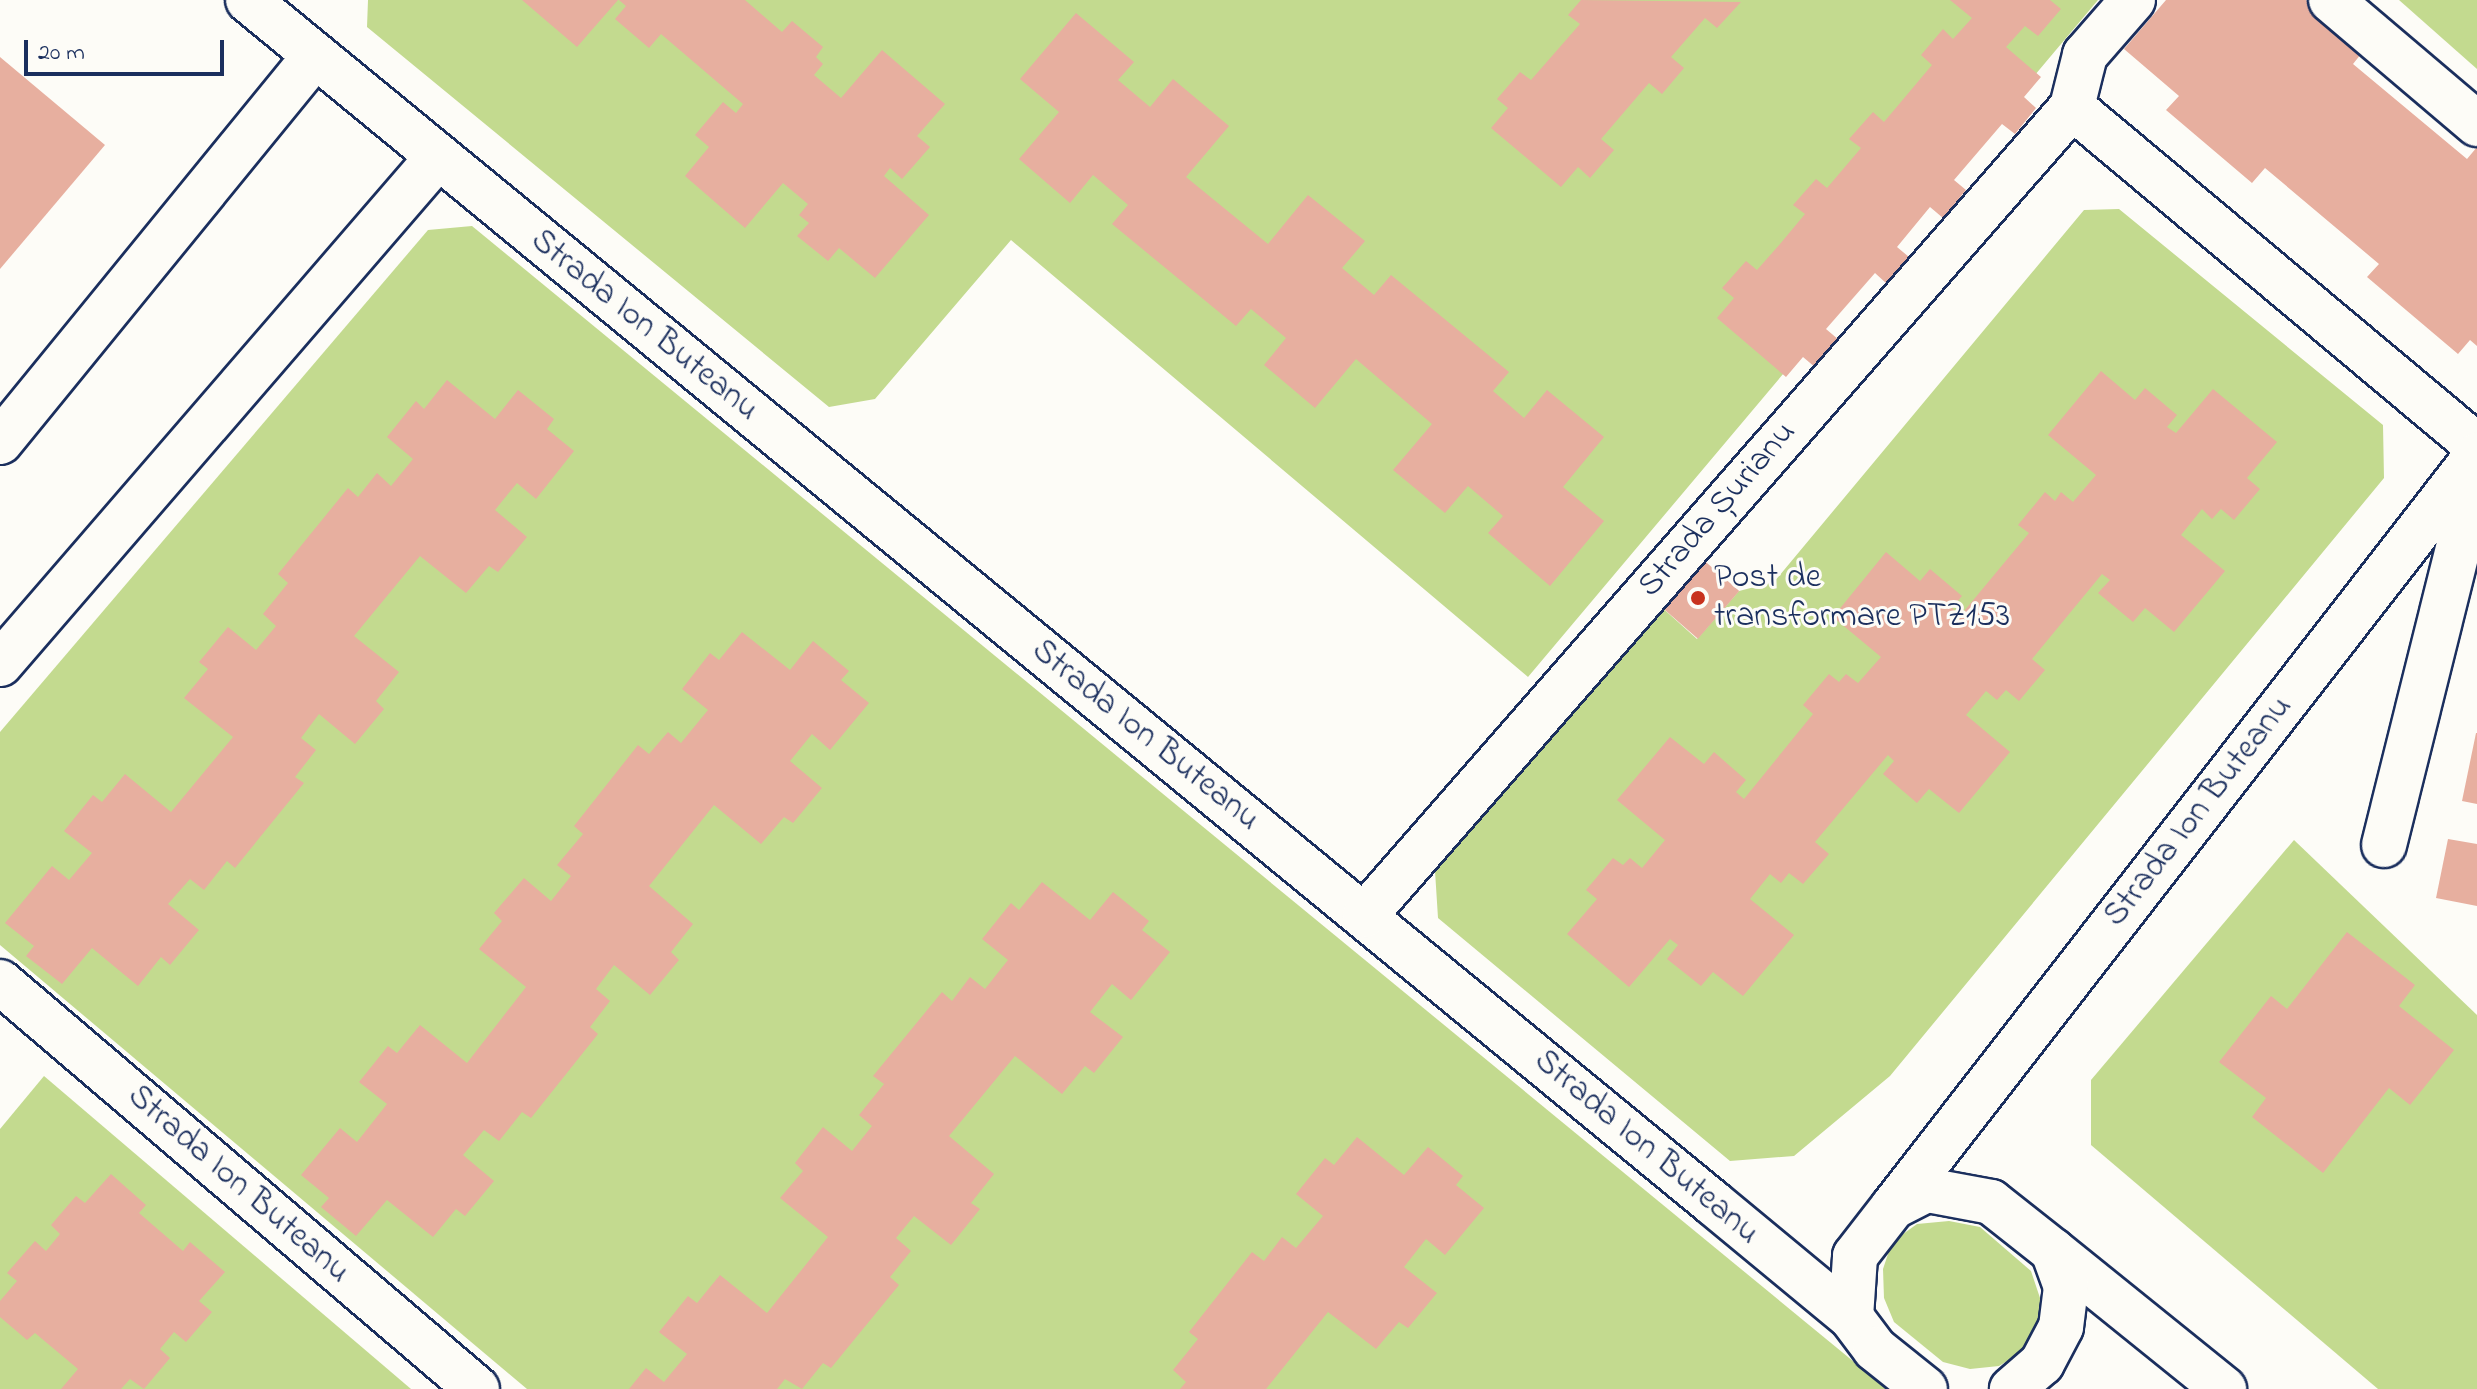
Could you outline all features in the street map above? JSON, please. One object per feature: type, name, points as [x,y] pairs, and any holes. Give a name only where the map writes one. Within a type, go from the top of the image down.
[{"type":"street","name":"Strada Ion Buteanu","points":[[248,0],[1851,1317],[1875,1349],[1925,1389]]},
{"type":"street","points":[[2133,0],[2085,55],[2072,107],[2477,446]]},
{"type":"street","points":[[2331,0],[2477,124]]},
{"type":"street","points":[[0,442],[315,56]]},
{"type":"street","name":"Strada Șurianu","points":[[1365,915],[2072,107]]},
{"type":"street","points":[[0,664],[437,158]]},
{"type":"street","name":"Strada Ion Buteanu","points":[[1851,1317],[1855,1256],[2477,455]]},
{"type":"street","points":[[2384,845],[2477,471]]},
{"type":"street","name":"Strada Ion Buteanu","points":[[0,982],[477,1389]]},
{"type":"street","name":"Strada Ion Buteanu","points":[[1893,1207],[1927,1190],[1957,1191],[1991,1202],[2224,1389]]},
{"type":"street","points":[[2012,1389],[2042,1363],[2061,1327],[2066,1287],[2053,1251]]},
{"type":"green space","points":[[368,0],[2098,0],[1528,677],[1011,240],[875,399],[829,407],[367,27]]},
{"type":"green space","points":[[2399,0],[2477,0],[2477,69]]},
{"type":"green space","points":[[2119,209],[2383,425],[2384,478],[1890,1076],[1794,1156],[1730,1161],[1438,918],[1435,871],[1658,604],[1697,639],[1739,591],[1774,582],[2084,210]]},
{"type":"green space","points":[[472,226],[1887,1389],[527,1389],[0,945],[0,732],[428,230]]},
{"type":"green space","points":[[2294,840],[2477,1015],[2477,1389],[2378,1389],[2091,1145],[2091,1080]]},
{"type":"green space","points":[[44,1076],[411,1389],[0,1389],[0,1129]]},
{"type":"green space","points":[[1949,1221],[1980,1227],[2031,1271],[2041,1301],[2037,1327],[2025,1350],[1999,1366],[1970,1369],[1943,1362],[1894,1322],[1884,1298],[1883,1269],[1892,1242],[1917,1224]]},
{"type":"building","points":[[522,0],[618,0],[577,47]]},
{"type":"building","points":[[619,0],[745,0],[782,32],[792,21],[823,47],[816,57],[823,64],[814,75],[841,98],[882,50],[945,104],[917,136],[930,147],[902,179],[890,168],[884,176],[929,215],[875,278],[839,248],[828,261],[797,236],[809,223],[799,215],[808,204],[783,183],[745,228],[685,176],[709,147],[695,135],[723,102],[736,113],[743,104],[661,34],[649,48],[615,19],[626,6]]},
{"type":"building","points":[[1581,0],[1741,2],[1717,28],[1705,18],[1671,57],[1684,68],[1662,94],[1649,83],[1601,139],[1614,150],[1590,178],[1578,167],[1561,187],[1491,128],[1508,108],[1497,99],[1520,72],[1531,80],[1580,24],[1568,15]]},
{"type":"building","points":[[1950,0],[2050,0],[2061,9],[2038,36],[2025,26],[2006,47],[2041,77],[2024,97],[2036,108],[2015,134],[2002,124],[1954,180],[1966,190],[1943,218],[1930,207],[1897,247],[1909,257],[1887,284],[1875,273],[1826,329],[1839,340],[1816,368],[1803,357],[1786,377],[1717,318],[1734,298],[1722,288],[1746,261],[1757,270],[1780,244],[1805,214],[1793,205],[1816,179],[1827,188],[1861,148],[1849,139],[1873,112],[1884,122],[1932,65],[1921,55],[1943,29],[1953,39],[1972,18]]},
{"type":"building","points":[[2166,0],[2306,0],[2365,49],[2353,64],[2467,159],[2477,147],[2477,346],[2470,340],[2458,354],[2367,277],[2379,264],[2265,168],[2252,183],[2166,110],[2179,96],[2124,49]]},
{"type":"building","points":[[1076,13],[1134,62],[1118,80],[1150,107],[1173,79],[1229,126],[1186,177],[1268,244],[1308,195],[1365,241],[1342,268],[1374,295],[1391,275],[1509,372],[1493,391],[1524,418],[1547,390],[1604,437],[1563,487],[1604,521],[1550,586],[1488,533],[1503,516],[1468,486],[1445,513],[1393,470],[1432,424],[1356,359],[1315,408],[1264,365],[1286,338],[1251,309],[1236,326],[1112,224],[1128,205],[1093,175],[1070,203],[1019,159],[1059,112],[1020,79]]},
{"type":"building","points":[[0,57],[105,145],[0,269]]},
{"type":"building","points":[[2101,371],[2135,400],[2145,388],[2177,415],[2167,427],[2176,433],[2213,389],[2277,442],[2247,478],[2260,489],[2234,520],[2221,509],[2212,519],[2202,509],[2181,535],[2225,571],[2174,632],[2145,608],[2133,622],[2098,593],[2110,580],[2102,574],[2032,659],[2045,670],[2019,701],[2006,690],[1997,700],[1986,691],[1966,715],[2010,752],[1959,813],[1929,789],[1917,803],[1883,774],[1894,761],[1888,755],[1815,842],[1829,854],[1803,884],[1789,873],[1781,883],[1770,874],[1750,899],[1794,935],[1743,996],[1713,972],[1701,986],[1667,959],[1678,945],[1670,939],[1629,987],[1567,934],[1597,899],[1586,890],[1613,858],[1623,865],[1630,858],[1642,868],[1665,840],[1617,800],[1670,737],[1704,764],[1714,752],[1746,780],[1736,792],[1744,799],[1813,714],[1803,705],[1829,674],[1839,682],[1846,674],[1858,683],[1881,657],[1833,617],[1886,552],[1920,581],[1930,569],[1962,596],[1952,608],[1960,616],[2029,533],[2018,525],[2045,492],[2055,501],[2061,492],[2073,502],[2096,475],[2048,435]]},
{"type":"building","points":[[447,380],[495,419],[518,390],[554,419],[547,429],[574,451],[536,499],[517,483],[495,510],[527,537],[498,572],[489,566],[466,593],[420,556],[354,636],[399,672],[376,701],[384,709],[355,744],[319,714],[301,738],[316,750],[295,777],[304,783],[235,868],[227,861],[204,890],[190,879],[168,904],[199,930],[170,965],[161,957],[138,986],[92,948],[62,984],[26,956],[34,946],[5,923],[52,866],[69,880],[92,853],[64,831],[93,795],[102,802],[125,774],[171,812],[233,737],[184,698],[208,669],[199,662],[228,627],[256,650],[276,626],[263,614],[288,583],[278,574],[348,488],[358,497],[377,473],[391,486],[413,459],[387,437],[416,401],[424,409]]},
{"type":"building","name":"Post de transformare PTZ153","points":[[1700,557],[1739,591],[1698,639],[1659,605]]},
{"type":"building","points":[[742,632],[790,670],[813,641],[849,671],[841,680],[869,703],[830,750],[812,734],[790,761],[822,788],[793,823],[784,817],[761,844],[714,805],[649,886],[693,924],[671,952],[679,960],[650,995],[614,965],[596,989],[610,1001],[590,1027],[598,1034],[531,1118],[522,1112],[499,1141],[484,1130],[463,1155],[494,1181],[465,1216],[456,1209],[433,1237],[387,1200],[356,1236],[321,1207],[329,1198],[301,1175],[340,1128],[357,1142],[387,1104],[359,1082],[388,1046],[397,1053],[420,1025],[467,1063],[526,987],[479,949],[502,921],[494,913],[524,878],[551,901],[571,876],[557,865],[583,834],[574,826],[638,745],[649,754],[668,732],[681,743],[708,710],[682,689],[710,653],[719,660]]},
{"type":"building","points":[[2477,733],[2477,804],[2462,801]]},
{"type":"building","points":[[2448,839],[2477,844],[2477,906],[2436,898]]},
{"type":"building","points":[[1042,882],[1090,920],[1113,892],[1149,921],[1142,930],[1170,952],[1131,1000],[1112,984],[1090,1012],[1123,1037],[1094,1073],[1085,1066],[1062,1094],[1015,1056],[949,1136],[994,1174],[971,1203],[980,1209],[951,1245],[914,1216],[896,1238],[911,1251],[890,1277],[899,1285],[831,1368],[823,1363],[802,1389],[785,1379],[777,1389],[629,1389],[646,1368],[664,1382],[687,1354],[659,1332],[688,1296],[697,1303],[720,1275],[767,1313],[828,1237],[780,1198],[803,1171],[795,1163],[823,1127],[852,1151],[872,1126],[859,1115],[884,1084],[873,1076],[942,992],[952,1001],[970,977],[985,989],[1008,960],[982,939],[1011,903],[1019,910]]},
{"type":"building","points":[[2347,932],[2415,985],[2399,1006],[2454,1050],[2410,1105],[2389,1088],[2323,1173],[2252,1117],[2266,1098],[2219,1062],[2271,996],[2287,1009]]},
{"type":"building","points":[[1357,1137],[1404,1175],[1428,1147],[1463,1176],[1456,1185],[1484,1208],[1445,1255],[1426,1239],[1404,1267],[1437,1293],[1408,1328],[1399,1322],[1376,1349],[1328,1312],[1266,1389],[1180,1389],[1186,1382],[1173,1370],[1198,1339],[1189,1332],[1252,1252],[1264,1261],[1282,1237],[1296,1248],[1323,1216],[1296,1194],[1325,1158],[1334,1165]]},
{"type":"building","points":[[111,1174],[146,1205],[139,1213],[183,1251],[190,1242],[225,1272],[199,1301],[212,1312],[186,1342],[174,1332],[160,1349],[170,1358],[144,1389],[130,1379],[121,1389],[61,1389],[78,1369],[35,1333],[27,1340],[0,1317],[0,1301],[17,1281],[7,1273],[35,1241],[46,1251],[60,1234],[51,1225],[76,1196],[85,1203]]},
{"type":"place","name":"Post de transformare PTZ153","points":[[1698,598]]}]
